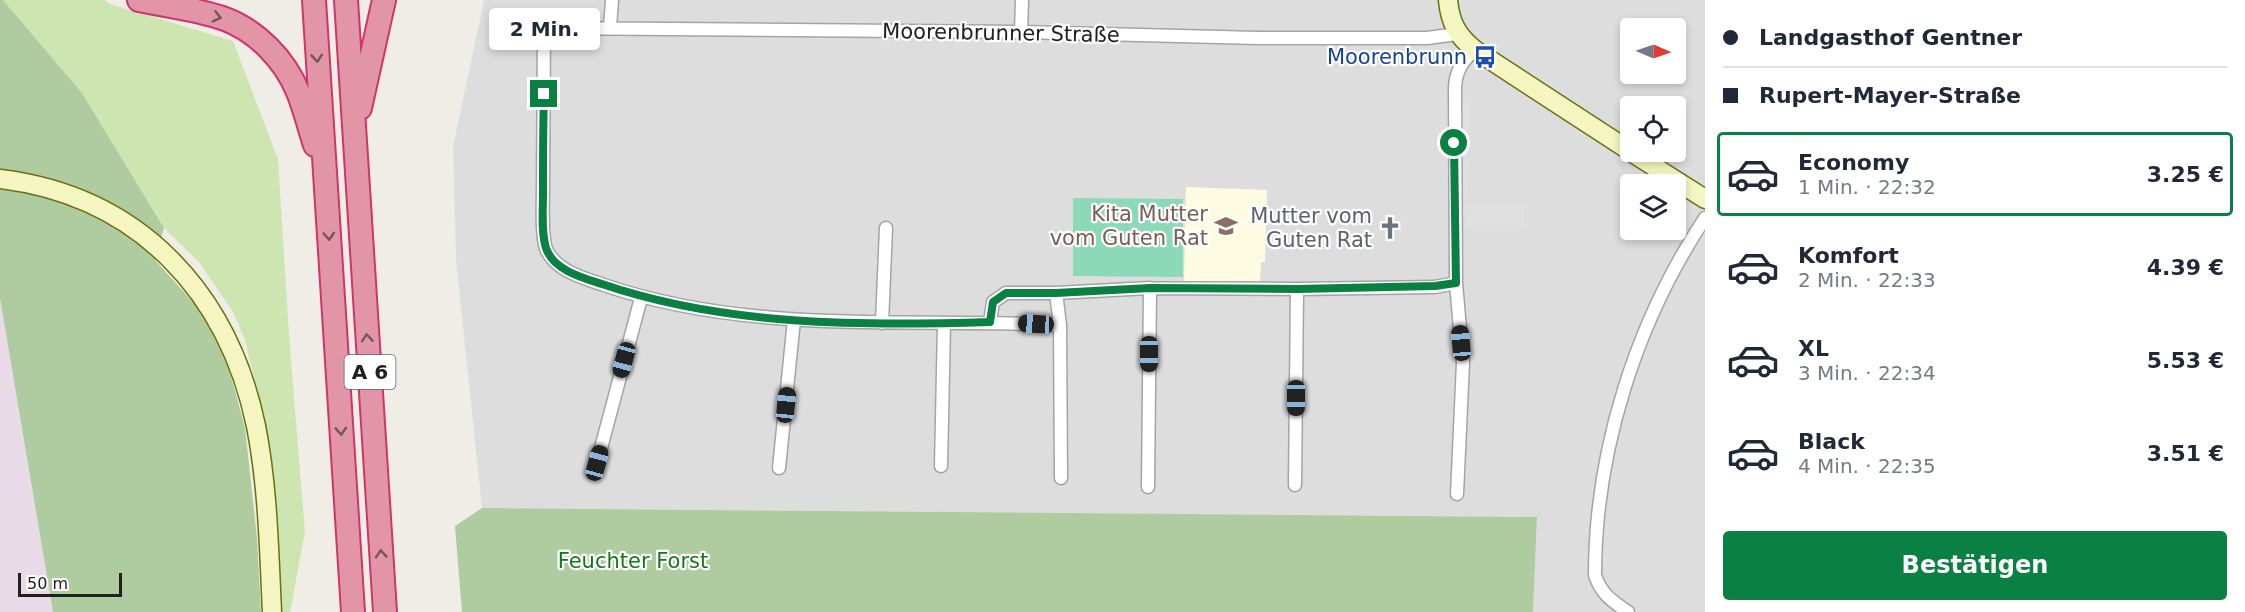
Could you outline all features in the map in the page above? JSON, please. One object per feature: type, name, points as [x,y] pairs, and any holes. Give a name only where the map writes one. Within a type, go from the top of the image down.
[{"type":"highway","points":[[139,0],[225,19],[260,40],[287,70],[298,92],[325,178]]},
{"type":"highway","name":"A 6","points":[[314,0],[353,612]]},
{"type":"highway","name":"A 6","points":[[346,0],[385,612]]},
{"type":"highway","points":[[354,133],[384,0]]},
{"type":"street","points":[[610,27],[612,0]]},
{"type":"street","points":[[1022,0],[1022,32]]},
{"type":"street","points":[[1448,0],[1451,19],[1458,34],[1475,50],[1620,144]]},
{"type":"street","name":"Moorenbrunner Straße","points":[[641,298],[579,277],[557,264],[546,249],[543,216],[544,28],[1022,32],[1258,38],[1427,38],[1458,34]]},
{"type":"street","points":[[1457,494],[1463,363],[1456,283],[1455,78],[1461,63],[1475,50]]},
{"type":"street","points":[[1648,162],[1705,199]]},
{"type":"street","points":[[0,179],[55,190],[88,202],[121,220],[146,237],[172,260],[205,300],[224,332],[239,366],[256,428],[265,496],[272,612]]},
{"type":"street","points":[[1628,612],[1607,598],[1599,588],[1595,575],[1605,464],[1626,387],[1646,330],[1678,263],[1705,218]]},
{"type":"street","points":[[882,323],[886,228]]},
{"type":"street","points":[[990,322],[993,302],[1006,293],[1150,288],[1297,289],[1435,286],[1456,283]]},
{"type":"street","points":[[1148,487],[1150,288]]},
{"type":"street","points":[[1295,485],[1297,289]]},
{"type":"street","points":[[1056,293],[1060,325],[1061,478]]},
{"type":"street","points":[[597,463],[641,298],[711,310],[794,320],[1060,325]]},
{"type":"street","points":[[779,468],[794,320]]},
{"type":"street","points":[[941,466],[944,324]]},
{"type":"shaded area","points":[[484,0],[1705,0],[1705,612],[1533,612],[1537,517],[482,508],[456,260],[453,147]]},
{"type":"shaded area","points":[[1462,103],[1470,103],[1469,141],[1461,141]]},
{"type":"shaded area","points":[[1461,150],[1469,150],[1468,198],[1460,201]]},
{"type":"shaded area","name":"Kita Mutter vom Guten Rat","points":[[1186,187],[1267,190],[1265,262],[1261,262],[1260,283],[1184,282]]},
{"type":"shaded area","points":[[1468,204],[1524,206],[1524,226],[1467,225],[1466,214],[1462,213],[1462,206]]},
{"type":"shaded area","points":[[0,298],[53,611],[53,612],[0,612]]},
{"type":"green space","points":[[0,0],[3,0],[82,93],[164,228],[155,260],[201,311],[224,350],[245,428],[257,538],[261,612],[53,612],[0,298]]},
{"type":"green space","points":[[3,0],[105,0],[110,4],[233,41],[278,159],[305,532],[290,612],[281,612],[267,432],[245,340],[233,312],[199,262],[164,228],[82,93]]},
{"type":"green space","points":[[1073,198],[1183,199],[1183,277],[1073,276]]},
{"type":"green space","name":"Feuchter Forst","points":[[482,508],[1537,517],[1533,612],[462,612],[455,526]]},
{"type":"place","name":"Moorenbrunn","points":[[1485,57]]},
{"type":"place","name":"Kita Mutter vom Guten Rat","points":[[1226,226]]},
{"type":"place","name":"Mutter vom Guten Rat","points":[[1390,228]]},
{"type":"route","points":[[544,94],[543,216],[546,249],[557,264],[579,277],[641,298],[711,310],[794,320],[923,324],[990,322],[993,302],[1006,293],[1150,288],[1297,289],[1435,286],[1456,283],[1454,143]]}]
